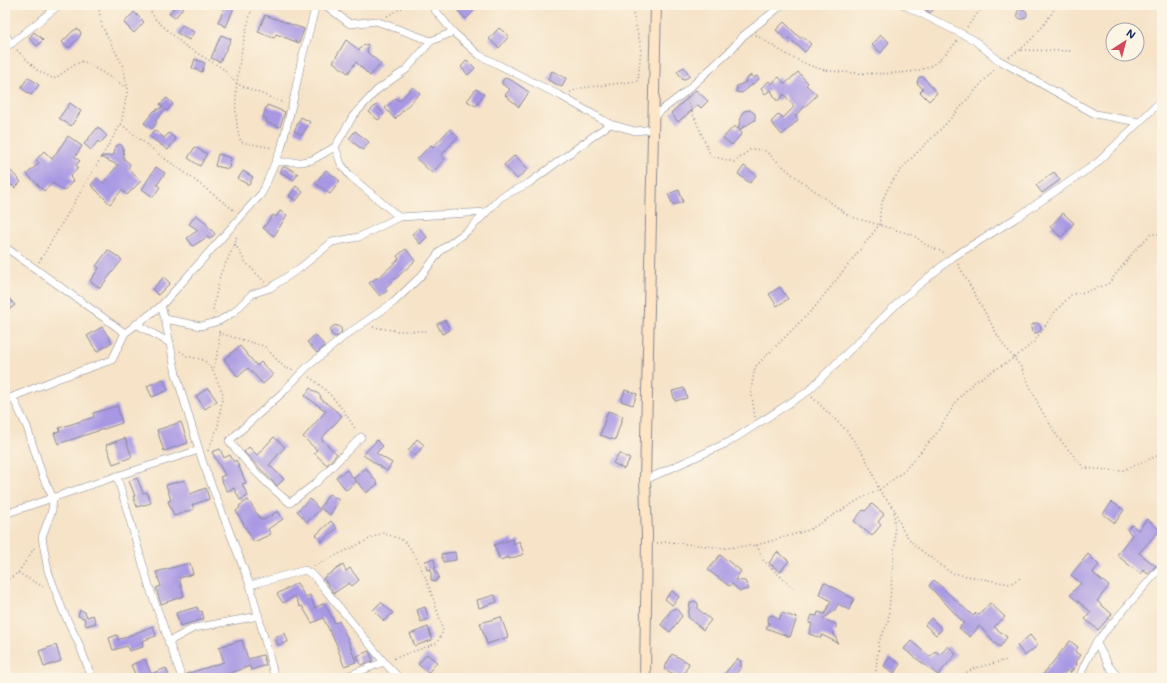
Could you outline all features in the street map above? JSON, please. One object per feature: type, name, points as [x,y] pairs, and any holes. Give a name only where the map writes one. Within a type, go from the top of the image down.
[{"type":"main road","points":[[645,678],[647,543],[645,480],[656,5]]},
{"type":"street","points":[[5,34],[8,45],[59,5]]},
{"type":"street","points":[[5,400],[112,360],[125,333],[161,306],[262,193],[277,162],[281,149],[316,5]]},
{"type":"street","points":[[325,5],[350,24],[376,21],[431,41]]},
{"type":"street","points":[[431,5],[453,32],[479,55],[561,96],[610,124],[635,131],[654,129]]},
{"type":"street","points":[[654,116],[696,83],[750,30],[782,5]]},
{"type":"street","points":[[904,5],[974,40],[1002,62],[1095,114],[1138,122]]},
{"type":"street","points":[[277,162],[301,162],[312,160],[335,147],[353,116],[377,90],[407,68],[431,41],[453,32]]},
{"type":"street","points":[[645,480],[729,442],[806,392],[902,300],[954,257],[1016,218],[1097,163],[1162,100]]},
{"type":"street","points":[[1152,109],[1162,110]]},
{"type":"street","points":[[361,437],[317,482],[290,502],[275,491],[251,467],[229,441],[282,393],[307,367],[362,324],[394,302],[422,275],[441,250],[470,229],[501,197],[529,183],[610,124]]},
{"type":"street","points":[[335,147],[341,164],[350,176],[399,217]]},
{"type":"street","points":[[165,319],[201,326],[219,321],[234,312],[252,294],[270,288],[300,268],[332,242],[359,237],[399,217],[486,212]]},
{"type":"street","points":[[5,247],[125,333]]},
{"type":"street","points":[[161,306],[176,374],[199,450],[250,585],[275,678]]},
{"type":"street","points":[[136,324],[170,342]]},
{"type":"street","points":[[13,398],[27,427],[43,477],[53,498],[52,510],[42,537],[48,571],[63,611],[79,644],[92,678]]},
{"type":"street","points":[[5,514],[199,450]]},
{"type":"street","points":[[117,476],[150,589],[182,678]]},
{"type":"street","points":[[1080,678],[1083,668],[1096,642],[1162,566]]},
{"type":"street","points":[[250,585],[305,570],[314,576],[384,662],[399,678]]},
{"type":"street","points":[[168,642],[194,628],[259,616]]},
{"type":"street","points":[[1096,642],[1109,666],[1119,678]]},
{"type":"street","points":[[342,678],[384,662]]},
{"type":"path","points":[[35,268],[121,124],[128,88],[122,64],[102,26],[98,5]]},
{"type":"path","points":[[147,5],[156,20],[185,46],[222,68],[237,84],[285,103],[294,97]]},
{"type":"path","points":[[253,5],[247,26],[237,84],[236,129],[241,142],[281,149]]},
{"type":"path","points":[[376,21],[407,5]]},
{"type":"path","points":[[561,96],[580,88],[638,81],[641,47],[631,5]]},
{"type":"path","points":[[756,425],[751,390],[755,366],[816,307],[880,224],[878,211],[884,196],[913,155],[940,130],[980,84],[1002,62],[1021,50],[1051,15],[1057,5]]},
{"type":"path","points":[[750,30],[794,58],[820,69],[880,74],[923,70],[946,55],[980,10]]},
{"type":"path","points":[[8,45],[37,70],[54,79],[74,65],[83,61],[128,88]]},
{"type":"path","points":[[1021,50],[1072,52]]},
{"type":"path","points":[[121,124],[161,156],[234,209],[239,220],[235,244],[220,275],[213,310],[219,321],[218,348],[213,372]]},
{"type":"path","points":[[647,543],[669,542],[724,548],[757,546],[809,530],[860,499],[879,490],[904,470],[936,434],[958,398],[973,383],[1014,358],[1034,342],[1054,313],[1072,294],[1086,292],[1108,284],[1136,249],[1151,234],[1162,234]]},
{"type":"path","points":[[235,244],[246,263],[270,288]]},
{"type":"path","points":[[362,324],[385,330],[426,331]]},
{"type":"path","points":[[170,342],[186,356],[204,360],[213,372],[223,394],[218,426],[203,463]]},
{"type":"path","points":[[806,392],[848,431],[873,472],[879,490],[894,509],[903,531],[914,544],[951,573],[1010,584],[1022,577]]},
{"type":"path","points":[[875,678],[879,641],[888,623],[895,542],[894,509]]},
{"type":"path","points":[[305,570],[382,533],[404,541],[412,551],[437,606],[443,631],[437,643],[384,662]]},
{"type":"path","points":[[5,581],[18,572],[42,537]]},
{"type":"path","points":[[757,546],[763,560],[795,590]]},
{"type":"path","points":[[18,572],[44,588],[55,589]]},
{"type":"path","points":[[956,678],[975,668],[1007,660]]},
{"type":"building","points":[[176,5],[185,5],[175,18],[169,14]]},
{"type":"building","points":[[226,5],[235,5],[226,27],[218,22]]},
{"type":"building","points":[[452,5],[472,5],[476,9],[466,19]]},
{"type":"building","points":[[920,5],[939,5],[930,13]]},
{"type":"building","points":[[1020,9],[1024,9],[1026,10],[1026,18],[1020,19],[1017,16],[1017,12]]},
{"type":"building","points":[[134,12],[144,22],[134,33],[124,23]]},
{"type":"building","points":[[265,15],[304,29],[299,43],[276,34],[274,38],[258,32]]},
{"type":"building","points":[[784,22],[800,38],[802,36],[811,44],[805,52],[789,38],[787,40],[776,30]]},
{"type":"building","points":[[182,25],[194,32],[189,40],[177,33]]},
{"type":"building","points":[[499,28],[509,36],[499,48],[489,39]]},
{"type":"building","points":[[77,29],[81,32],[80,36],[70,47],[67,47],[62,42]]},
{"type":"building","points":[[34,32],[43,40],[37,46],[29,38]]},
{"type":"building","points":[[221,35],[231,39],[220,62],[211,58]]},
{"type":"building","points":[[881,35],[889,42],[881,53],[872,45]]},
{"type":"building","points":[[346,40],[359,50],[362,46],[368,44],[367,52],[381,64],[370,76],[356,62],[348,73],[333,62]]},
{"type":"building","points":[[195,59],[205,63],[202,72],[192,68]]},
{"type":"building","points":[[467,60],[475,68],[468,75],[461,67]]},
{"type":"building","points":[[684,67],[690,76],[683,80],[677,71]]},
{"type":"building","points":[[552,71],[566,78],[562,87],[548,80]]},
{"type":"building","points":[[798,72],[808,83],[806,85],[817,95],[795,116],[798,120],[782,135],[771,122],[779,114],[783,118],[794,107],[784,94],[779,100],[776,100],[771,90],[765,94],[761,88],[769,81],[771,84],[779,77],[785,84]]},
{"type":"building","points":[[751,75],[753,78],[757,76],[759,79],[742,93],[736,92],[737,86],[746,82],[745,80]]},
{"type":"building","points":[[28,77],[39,85],[31,95],[21,88]]},
{"type":"building","points":[[919,77],[923,77],[937,93],[929,101],[920,92],[923,89],[917,83]]},
{"type":"building","points":[[505,78],[511,80],[529,92],[519,107],[505,95],[510,89],[502,84],[502,81]]},
{"type":"building","points":[[413,87],[420,93],[395,119],[385,108],[396,98],[399,101]]},
{"type":"building","points":[[476,89],[484,94],[476,106],[467,101]]},
{"type":"building","points":[[696,90],[708,101],[701,108],[698,105],[678,122],[671,113]]},
{"type":"building","points":[[167,98],[173,104],[155,121],[157,122],[152,129],[144,123],[154,111],[163,107],[160,104]]},
{"type":"building","points":[[70,103],[81,111],[71,126],[59,118]]},
{"type":"building","points":[[267,105],[285,112],[280,127],[266,122],[267,119],[263,117]]},
{"type":"building","points":[[376,105],[384,114],[378,120],[369,112]]},
{"type":"building","points":[[750,110],[755,114],[755,120],[739,130],[742,133],[732,145],[723,138],[734,126],[738,129],[742,114],[744,111]]},
{"type":"building","points":[[301,117],[310,122],[302,135],[294,131]]},
{"type":"building","points":[[98,127],[107,136],[100,143],[98,141],[91,150],[84,144]]},
{"type":"building","points":[[450,129],[458,137],[441,155],[445,159],[432,173],[417,159],[431,145],[433,147]]},
{"type":"building","points":[[154,130],[164,138],[169,133],[176,139],[168,150],[149,136]]},
{"type":"building","points":[[355,131],[369,142],[363,150],[349,139]]},
{"type":"building","points":[[68,136],[82,146],[75,157],[80,161],[76,165],[78,168],[70,177],[73,181],[64,191],[53,183],[44,191],[27,174],[39,163],[36,160],[44,151],[52,159]]},
{"type":"building","points":[[120,144],[123,147],[124,159],[130,164],[128,169],[141,181],[127,195],[122,190],[110,204],[91,185],[97,178],[103,183],[118,165],[100,157],[114,155],[115,147]]},
{"type":"building","points":[[195,147],[207,154],[200,166],[188,158]]},
{"type":"building","points":[[218,154],[231,158],[229,169],[215,166]]},
{"type":"building","points":[[515,155],[528,169],[517,179],[504,165]]},
{"type":"building","points":[[744,166],[756,175],[750,183],[738,174]]},
{"type":"building","points":[[156,167],[165,173],[157,185],[160,187],[153,197],[142,189]]},
{"type":"building","points":[[283,167],[287,167],[298,174],[294,180],[280,172]]},
{"type":"building","points":[[10,170],[21,182],[15,188],[12,185],[9,187],[5,182],[5,175]]},
{"type":"building","points":[[326,170],[340,181],[330,194],[315,183]]},
{"type":"building","points":[[243,171],[253,177],[249,185],[238,179]]},
{"type":"building","points":[[1054,172],[1060,180],[1042,193],[1036,185]]},
{"type":"building","points":[[296,186],[303,192],[296,201],[289,196]]},
{"type":"building","points":[[679,190],[683,202],[673,205],[668,194]]},
{"type":"building","points":[[280,211],[287,215],[274,236],[263,228],[273,215],[276,217]]},
{"type":"building","points":[[1063,213],[1074,223],[1061,237],[1050,227]]},
{"type":"building","points":[[196,215],[207,223],[206,224],[215,234],[210,239],[207,237],[193,246],[187,238],[198,230],[189,224]]},
{"type":"building","points":[[419,228],[427,237],[420,244],[412,234]]},
{"type":"building","points":[[406,249],[415,261],[385,288],[387,291],[380,296],[369,283],[376,278],[377,279],[399,259],[397,256]]},
{"type":"building","points":[[108,250],[122,260],[100,288],[90,281],[99,268],[96,266]]},
{"type":"building","points":[[164,277],[170,283],[158,295],[152,289]]},
{"type":"building","points":[[780,287],[788,299],[777,306],[769,294]]},
{"type":"building","points":[[5,294],[15,305],[5,313]]},
{"type":"building","points":[[445,320],[450,330],[442,334],[437,324]]},
{"type":"building","points":[[1034,323],[1038,323],[1040,324],[1040,332],[1034,333],[1031,330],[1031,326]]},
{"type":"building","points":[[334,326],[338,326],[340,327],[340,335],[334,336],[331,333],[331,329]]},
{"type":"building","points":[[102,327],[112,342],[97,352],[87,336]]},
{"type":"building","points":[[315,335],[325,346],[317,353],[307,342]]},
{"type":"building","points":[[240,346],[257,366],[261,362],[273,375],[263,384],[248,368],[238,377],[224,359]]},
{"type":"building","points":[[163,379],[168,390],[152,397],[147,386]]},
{"type":"building","points":[[208,388],[217,401],[205,409],[196,396]]},
{"type":"building","points":[[310,388],[321,396],[320,398],[342,416],[321,439],[337,454],[327,465],[314,453],[317,450],[303,437],[326,411],[305,396]]},
{"type":"building","points":[[684,388],[687,398],[675,401],[672,391]]},
{"type":"building","points":[[625,390],[637,394],[633,405],[621,401]]},
{"type":"building","points":[[117,406],[122,423],[58,444],[54,433],[60,431],[59,428],[94,417],[93,413]]},
{"type":"building","points":[[608,411],[623,416],[615,440],[600,435]]},
{"type":"building","points":[[181,422],[188,443],[164,451],[157,430]]},
{"type":"building","points":[[274,437],[285,447],[269,465],[284,479],[277,486],[244,452],[249,447],[257,455]]},
{"type":"building","points":[[125,438],[132,457],[113,464],[106,445]]},
{"type":"building","points":[[417,439],[424,445],[415,456],[408,451]]},
{"type":"building","points":[[377,440],[383,446],[376,453],[392,463],[387,471],[363,455]]},
{"type":"building","points":[[220,449],[224,458],[230,455],[234,462],[236,460],[246,483],[242,484],[248,496],[240,500],[234,488],[227,491],[220,477],[225,475],[212,452]]},
{"type":"building","points":[[619,453],[630,459],[624,469],[613,463]]},
{"type":"building","points":[[366,468],[378,484],[366,493],[354,478]]},
{"type":"building","points":[[347,470],[356,482],[346,490],[336,477]]},
{"type":"building","points":[[137,478],[143,493],[147,492],[151,503],[137,507],[133,496],[135,496],[129,481]]},
{"type":"building","points":[[185,480],[190,494],[206,488],[209,499],[192,505],[194,509],[174,516],[168,501],[171,500],[166,485]]},
{"type":"building","points":[[329,494],[339,500],[330,515],[320,508]]},
{"type":"building","points":[[310,499],[320,510],[307,522],[297,511]]},
{"type":"building","points":[[248,500],[261,520],[264,520],[278,511],[283,519],[268,529],[271,534],[254,542],[236,511],[240,508],[239,506]]},
{"type":"building","points":[[1112,502],[1124,510],[1115,523],[1103,514]]},
{"type":"building","points":[[872,504],[884,514],[878,522],[881,525],[872,536],[854,521],[863,510],[865,511]]},
{"type":"building","points":[[1147,519],[1160,530],[1139,553],[1156,566],[1148,574],[1143,570],[1140,574],[1117,555],[1132,535],[1127,530],[1132,525],[1138,530]]},
{"type":"building","points":[[331,521],[337,528],[321,542],[316,535]]},
{"type":"building","points":[[512,539],[514,544],[519,541],[524,554],[509,559],[509,557],[500,560],[494,545]]},
{"type":"building","points":[[455,552],[456,560],[443,562],[441,554]]},
{"type":"building","points":[[777,552],[789,561],[780,572],[769,563]]},
{"type":"building","points":[[1088,554],[1099,565],[1093,572],[1109,586],[1097,601],[1112,614],[1098,630],[1085,619],[1091,612],[1070,595],[1081,583],[1071,575]]},
{"type":"building","points":[[720,555],[741,571],[735,580],[745,581],[749,589],[740,591],[732,584],[729,586],[708,570]]},
{"type":"building","points":[[434,559],[436,568],[434,568],[439,577],[435,582],[431,580],[431,569],[427,570],[425,561]]},
{"type":"building","points":[[190,563],[193,574],[179,578],[184,596],[161,604],[156,588],[161,586],[156,572]]},
{"type":"building","points":[[343,565],[346,571],[350,568],[359,580],[352,586],[349,583],[334,593],[323,578]]},
{"type":"building","points":[[934,580],[973,616],[976,613],[979,615],[990,603],[1005,617],[994,627],[1007,637],[1000,647],[992,641],[993,640],[979,626],[970,637],[959,628],[964,623],[929,586]]},
{"type":"building","points":[[824,582],[854,599],[849,610],[838,604],[835,610],[823,619],[836,624],[836,629],[833,632],[838,643],[822,635],[821,638],[809,634],[812,624],[809,623],[812,615],[817,616],[818,612],[825,614],[831,601],[819,594]]},
{"type":"building","points":[[297,583],[305,597],[310,595],[315,608],[324,603],[335,623],[339,621],[347,637],[356,662],[344,666],[338,647],[323,618],[312,623],[302,606],[300,607],[295,596],[283,603],[277,594]]},
{"type":"building","points":[[672,591],[679,597],[672,605],[665,599]]},
{"type":"building","points":[[495,595],[497,602],[479,608],[477,600]]},
{"type":"building","points":[[694,601],[698,603],[698,609],[711,620],[703,630],[688,617],[690,603]]},
{"type":"building","points":[[381,602],[393,613],[384,621],[373,610]]},
{"type":"building","points":[[197,607],[199,612],[202,611],[204,619],[180,626],[176,613]]},
{"type":"building","points":[[425,607],[429,619],[421,622],[417,610]]},
{"type":"building","points":[[676,608],[682,616],[670,632],[661,625],[671,610]]},
{"type":"building","points":[[80,610],[85,612],[87,617],[93,615],[96,623],[86,626],[84,618],[78,616]]},
{"type":"building","points":[[782,613],[797,618],[790,637],[766,628],[769,624],[769,616],[773,615],[779,620]]},
{"type":"building","points":[[501,617],[508,637],[487,644],[480,623]]},
{"type":"building","points":[[931,618],[942,629],[936,635],[925,625]]},
{"type":"building","points":[[153,626],[156,636],[142,641],[143,647],[129,651],[127,646],[113,650],[109,638],[117,635],[118,640]]},
{"type":"building","points":[[428,627],[432,640],[415,646],[410,634]]},
{"type":"building","points":[[285,633],[288,642],[278,645],[275,637]]},
{"type":"building","points":[[1030,635],[1038,645],[1025,656],[1017,646]]},
{"type":"building","points":[[242,640],[248,659],[263,655],[266,665],[251,670],[250,666],[217,678],[187,678],[186,674],[224,662],[219,647]]},
{"type":"building","points":[[911,641],[930,657],[935,651],[940,655],[948,646],[956,654],[938,675],[904,649]]},
{"type":"building","points":[[1070,641],[1078,647],[1075,652],[1080,655],[1075,662],[1077,664],[1070,673],[1067,670],[1061,678],[1040,678]]},
{"type":"building","points":[[56,645],[61,661],[44,667],[39,651]]},
{"type":"building","points":[[369,651],[373,661],[361,665],[357,656]]},
{"type":"building","points":[[427,654],[437,662],[428,673],[418,664]]},
{"type":"building","points":[[672,654],[689,663],[682,678],[664,669]]},
{"type":"building","points":[[890,657],[900,664],[894,673],[884,666]]},
{"type":"building","points":[[145,659],[151,674],[166,668],[170,678],[137,678],[131,665]]},
{"type":"building","points":[[737,659],[741,661],[741,668],[732,678],[721,678]]}]
